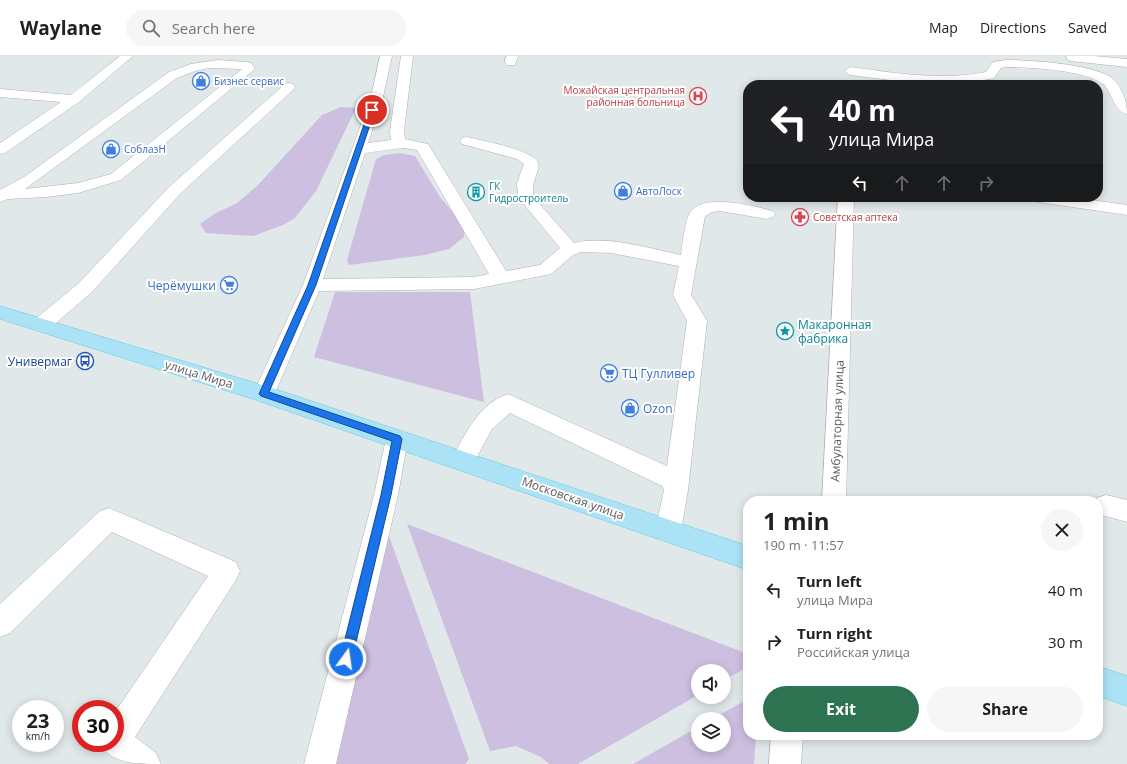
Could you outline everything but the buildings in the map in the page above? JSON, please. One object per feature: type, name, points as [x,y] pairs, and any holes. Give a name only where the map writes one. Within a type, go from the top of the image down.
[{"type":"main road","name":"улица Мира","points":[[0,312],[264,394],[397,439]]},
{"type":"main road","name":"Московская улица","points":[[397,439],[743,556]]},
{"type":"main road","points":[[1103,683],[1127,691]]},
{"type":"street","points":[[0,150],[74,99],[127,56]]},
{"type":"street","points":[[264,394],[312,285],[376,97],[386,56]]},
{"type":"street","points":[[398,144],[397,131],[406,56]]},
{"type":"street","points":[[850,56],[850,80]]},
{"type":"street","points":[[1066,56],[1127,63]]},
{"type":"street","points":[[221,60],[247,66],[249,69],[116,176],[95,185],[3,195],[29,180],[173,75],[185,69],[221,60]]},
{"type":"street","points":[[850,71],[911,77],[973,79],[990,75],[997,65],[1014,63],[1083,72],[1105,80],[1127,110]]},
{"type":"street","points":[[41,325],[86,287],[174,191],[288,87]]},
{"type":"street","points":[[0,92],[74,99]]},
{"type":"street","points":[[467,141],[522,156],[530,163],[531,167],[525,183],[526,197],[570,249]]},
{"type":"street","points":[[358,149],[398,144],[411,144],[423,147],[501,279]]},
{"type":"street","name":"Амбулаторная улица","points":[[834,496],[846,202]]},
{"type":"street","points":[[1072,202],[1127,210]]},
{"type":"street","points":[[668,531],[676,490],[697,320],[684,302],[682,295],[697,214],[701,209],[711,206],[767,214]]},
{"type":"street","points":[[312,285],[474,283],[545,270],[554,265],[570,249],[587,246],[604,246],[688,262]]},
{"type":"street","points":[[463,461],[484,423],[508,402],[672,479],[676,490]]},
{"type":"street","points":[[320,764],[386,495],[397,439]]},
{"type":"street","points":[[0,623],[109,519],[226,571],[124,725]]},
{"type":"street","points":[[785,764],[787,740]]},
{"type":"street","points":[[124,749],[145,764]]},
{"type":"shaded area","points":[[341,107],[356,108],[316,191],[295,218],[283,225],[253,236],[206,233],[200,224],[214,214],[237,203],[257,186],[322,115]]},
{"type":"shaded area","points":[[400,153],[415,156],[440,197],[465,227],[464,237],[449,249],[425,255],[349,265],[347,260],[376,159],[384,155]]},
{"type":"shaded area","points":[[335,292],[470,292],[484,402],[314,357]]},
{"type":"shaded area","points":[[407,524],[743,652],[743,670],[731,676],[731,664],[691,664],[691,699],[578,764],[549,764],[541,757],[516,746],[490,751]]},
{"type":"shaded area","points":[[388,533],[469,759],[465,764],[334,764]]},
{"type":"shaded area","points":[[743,702],[743,740],[756,740],[754,764],[633,764],[691,731],[691,752],[731,752],[731,712],[725,712]]},
{"type":"place","name":"Бизнес сервис","points":[[201,81]]},
{"type":"place","name":"Можайская центральная районная больница","points":[[698,96]]},
{"type":"place","name":"СоблазН","points":[[111,149]]},
{"type":"place","name":"АвтоЛоск","points":[[623,191]]},
{"type":"place","name":"ГК Гидростроитель","points":[[476,192]]},
{"type":"place","name":"Советская аптека","points":[[800,217]]},
{"type":"place","name":"Черёмушки","points":[[229,285]]},
{"type":"place","name":"Макаронная фабрика","points":[[785,331]]},
{"type":"place","name":"Универмаг","points":[[85,361]]},
{"type":"place","name":"ТЦ Гулливер","points":[[609,373]]},
{"type":"place","name":"Ozon","points":[[630,408]]},
{"type":"route","points":[[346,659],[386,495],[397,439],[264,394],[278,359],[312,285],[372,110]]}]
